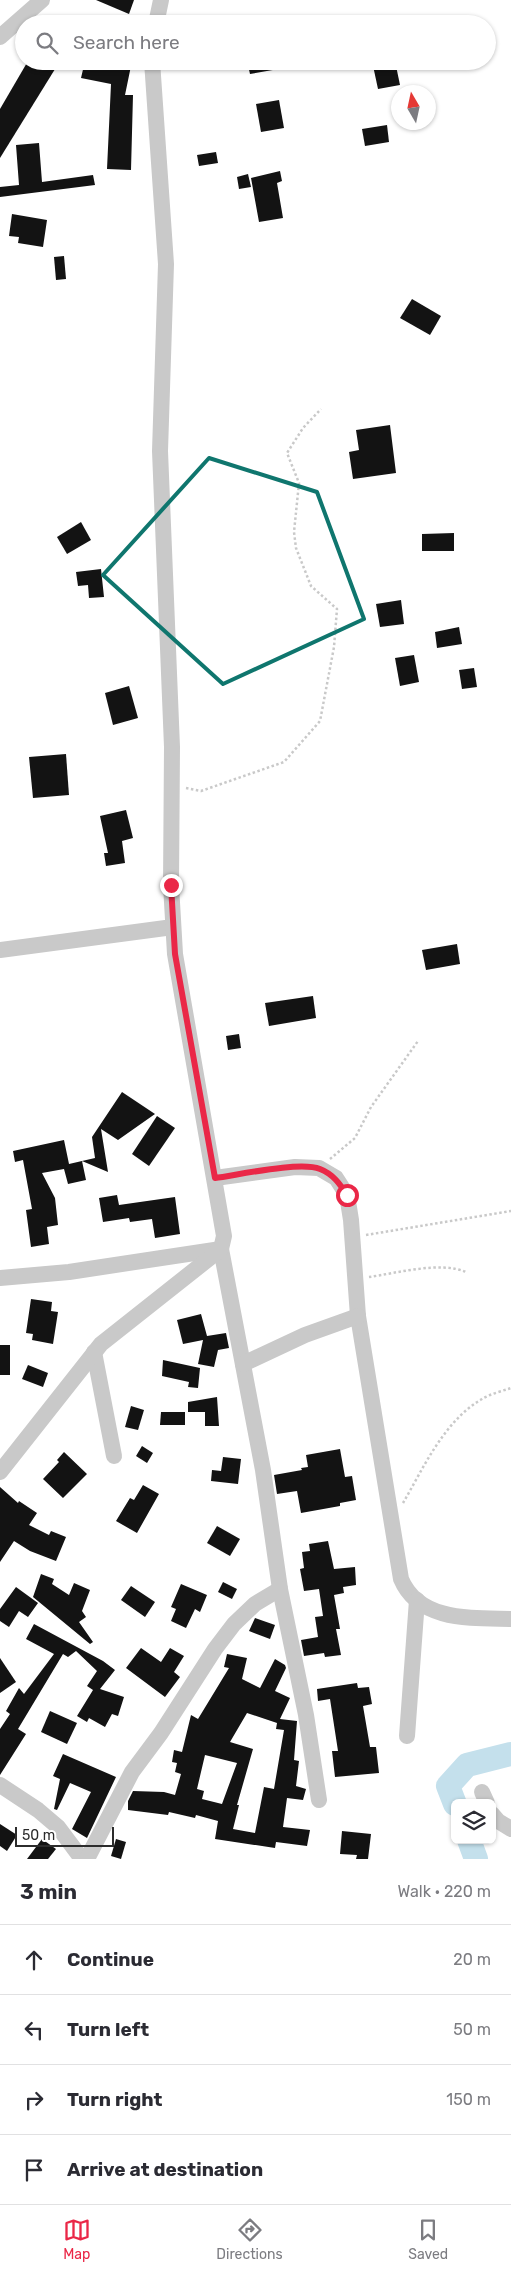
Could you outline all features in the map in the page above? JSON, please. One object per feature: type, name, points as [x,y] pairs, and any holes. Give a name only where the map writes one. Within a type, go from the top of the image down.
[{"type":"street","points":[[25,15],[42,0]]},
{"type":"street","points":[[158,15],[161,0]]},
{"type":"street","points":[[0,37],[15,24]]},
{"type":"street","points":[[153,70],[166,264],[160,451],[172,747],[171,885],[175,954],[215,1178],[224,1236],[221,1249],[263,1470],[280,1589],[306,1715],[319,1800]]},
{"type":"street","points":[[0,950],[173,928]]},
{"type":"street","points":[[215,1178],[295,1167],[319,1168],[336,1178],[347,1195],[358,1316],[391,1524],[402,1579],[407,1591],[417,1600],[437,1612],[462,1618],[511,1619]]},
{"type":"street","points":[[0,1278],[69,1272],[221,1249]]},
{"type":"street","points":[[1,1469],[101,1344],[221,1249]]},
{"type":"street","points":[[243,1364],[305,1335],[358,1316]]},
{"type":"street","points":[[94,1352],[114,1456]]},
{"type":"street","points":[[87,1859],[132,1772],[161,1733],[215,1649],[234,1624],[254,1604],[280,1589]]},
{"type":"street","points":[[407,1736],[417,1600]]},
{"type":"street","points":[[0,1785],[38,1810],[58,1827],[82,1859]]},
{"type":"street","points":[[496,1819],[511,1829]]},
{"type":"path","points":[[172,785],[201,792],[284,762],[320,721],[334,647],[337,609],[311,586],[296,548],[294,532],[299,483],[287,453],[303,428],[321,409]]},
{"type":"path","points":[[319,1168],[355,1138],[372,1107],[418,1041]]},
{"type":"path","points":[[352,1237],[511,1211]]},
{"type":"path","points":[[355,1279],[443,1267],[458,1268],[466,1272]]},
{"type":"path","points":[[391,1524],[437,1444],[453,1425],[483,1398],[511,1388]]},
{"type":"highlighted area","points":[[209,458],[317,492],[364,619],[223,684],[103,575]]},
{"type":"building","points":[[96,0],[134,0],[129,14]]},
{"type":"building","points":[[23,70],[54,70],[0,158],[0,109]]},
{"type":"building","points":[[83,70],[130,70],[125,95],[133,95],[131,170],[107,169],[111,84],[81,78]]},
{"type":"building","points":[[249,70],[273,70],[250,74]]},
{"type":"building","points":[[374,70],[397,70],[400,85],[391,85],[391,87],[378,89]]},
{"type":"building","points":[[279,100],[284,128],[261,132],[256,104]]},
{"type":"building","points":[[387,125],[389,142],[365,146],[362,129]]},
{"type":"building","points":[[39,143],[42,182],[93,175],[95,185],[0,197],[0,187],[19,185],[16,145]]},
{"type":"building","points":[[216,152],[218,163],[199,166],[197,155]]},
{"type":"building","points":[[280,171],[282,181],[277,183],[283,218],[259,222],[251,178]]},
{"type":"building","points":[[248,174],[251,187],[239,189],[237,177]]},
{"type":"building","points":[[12,214],[47,220],[43,247],[18,243],[19,237],[9,236]]},
{"type":"building","points":[[64,256],[66,279],[56,280],[54,257]]},
{"type":"building","points":[[412,299],[441,316],[430,335],[400,318]]},
{"type":"building","points":[[390,425],[396,473],[353,479],[349,452],[359,450],[356,430]]},
{"type":"building","points":[[81,522],[91,540],[67,554],[57,537]]},
{"type":"building","points":[[454,533],[454,551],[422,551],[422,534]]},
{"type":"building","points":[[101,569],[104,597],[89,598],[88,585],[78,586],[76,572]]},
{"type":"building","points":[[401,600],[404,624],[380,627],[376,604]]},
{"type":"building","points":[[459,627],[462,644],[437,648],[435,632]]},
{"type":"building","points":[[414,655],[419,682],[400,686],[395,658]]},
{"type":"building","points":[[474,668],[477,687],[462,689],[459,670]]},
{"type":"building","points":[[129,686],[138,718],[113,725],[105,693]]},
{"type":"building","points":[[66,754],[69,795],[33,798],[29,757]]},
{"type":"building","points":[[126,810],[133,838],[122,841],[125,863],[106,866],[104,853],[108,853],[100,816]]},
{"type":"building","points":[[457,944],[460,964],[426,970],[422,950]]},
{"type":"building","points":[[313,996],[316,1018],[269,1026],[265,1003]]},
{"type":"building","points":[[239,1034],[241,1048],[228,1050],[226,1036]]},
{"type":"building","points":[[122,1092],[155,1114],[118,1140],[101,1129],[108,1172],[82,1161],[95,1158],[92,1137]]},
{"type":"building","points":[[157,1116],[175,1128],[149,1166],[132,1154]]},
{"type":"building","points":[[64,1140],[69,1164],[82,1161],[86,1180],[68,1184],[64,1169],[42,1173],[55,1198],[58,1225],[47,1227],[49,1244],[31,1247],[26,1210],[32,1209],[23,1160],[15,1162],[13,1151]]},
{"type":"building","points":[[117,1195],[119,1205],[175,1197],[180,1234],[155,1238],[152,1219],[130,1222],[129,1218],[103,1222],[99,1198]]},
{"type":"building","points":[[31,1299],[52,1302],[51,1311],[58,1312],[53,1344],[32,1340],[33,1334],[26,1333]]},
{"type":"building","points":[[201,1314],[207,1336],[226,1333],[229,1348],[218,1350],[214,1367],[198,1364],[203,1340],[183,1344],[177,1320]]},
{"type":"building","points":[[0,1345],[10,1345],[10,1375],[0,1375]]},
{"type":"building","points":[[163,1360],[200,1368],[198,1388],[188,1387],[189,1382],[162,1376]]},
{"type":"building","points":[[28,1365],[48,1373],[43,1387],[22,1379]]},
{"type":"building","points":[[217,1397],[219,1426],[205,1426],[205,1412],[188,1412],[188,1402]]},
{"type":"building","points":[[131,1406],[144,1410],[138,1430],[125,1427]]},
{"type":"building","points":[[161,1412],[185,1412],[185,1425],[160,1425]]},
{"type":"building","points":[[142,1446],[153,1453],[147,1463],[136,1456]]},
{"type":"building","points":[[340,1449],[345,1477],[352,1476],[356,1500],[340,1503],[340,1506],[301,1513],[297,1491],[277,1494],[274,1475],[302,1470],[301,1468],[308,1467],[306,1455]]},
{"type":"building","points":[[64,1452],[87,1474],[63,1498],[43,1479],[59,1462],[57,1460]]},
{"type":"building","points":[[223,1457],[241,1459],[238,1484],[211,1481],[212,1470],[221,1471]]},
{"type":"building","points":[[143,1485],[159,1494],[137,1533],[116,1521],[130,1498],[134,1500]]},
{"type":"building","points":[[0,1487],[18,1503],[19,1501],[37,1513],[29,1525],[49,1535],[51,1531],[66,1537],[56,1561],[30,1551],[14,1541],[0,1562]]},
{"type":"building","points":[[217,1526],[240,1539],[230,1556],[207,1543]]},
{"type":"building","points":[[328,1541],[334,1569],[355,1567],[356,1585],[343,1587],[344,1593],[334,1595],[340,1629],[336,1629],[341,1655],[325,1657],[324,1653],[304,1656],[301,1640],[318,1637],[315,1617],[323,1616],[319,1589],[304,1591],[300,1569],[304,1568],[302,1552],[310,1551],[309,1544]]},
{"type":"building","points":[[41,1574],[54,1579],[52,1584],[69,1595],[74,1583],[90,1590],[82,1611],[86,1617],[79,1622],[93,1642],[90,1644],[33,1597]]},
{"type":"building","points":[[223,1582],[237,1589],[232,1599],[218,1592]]},
{"type":"building","points":[[181,1584],[207,1595],[200,1612],[195,1609],[186,1628],[171,1621],[176,1609],[171,1607]]},
{"type":"building","points":[[131,1586],[155,1602],[145,1617],[121,1600]]},
{"type":"building","points":[[16,1587],[38,1603],[28,1617],[19,1611],[9,1627],[0,1621],[0,1609]]},
{"type":"building","points":[[255,1618],[275,1625],[270,1639],[249,1631]]},
{"type":"building","points":[[34,1624],[103,1661],[115,1670],[100,1689],[124,1697],[118,1716],[112,1714],[105,1727],[89,1718],[87,1722],[77,1716],[93,1690],[87,1686],[97,1671],[76,1651],[68,1657],[63,1654],[18,1729],[26,1734],[0,1775],[0,1729],[10,1714],[6,1711],[19,1688],[24,1694],[54,1654],[26,1639]]},
{"type":"building","points":[[141,1648],[161,1662],[170,1648],[184,1656],[174,1672],[180,1677],[165,1697],[126,1668]]},
{"type":"building","points":[[227,1654],[247,1658],[242,1679],[260,1688],[275,1659],[285,1665],[286,1668],[275,1691],[290,1698],[280,1719],[297,1721],[294,1760],[299,1761],[296,1786],[306,1789],[303,1800],[287,1798],[283,1827],[310,1830],[307,1846],[276,1842],[275,1848],[215,1839],[218,1821],[196,1815],[195,1818],[169,1812],[168,1815],[128,1810],[128,1801],[133,1791],[164,1792],[175,1795],[181,1774],[175,1772],[177,1763],[172,1762],[174,1750],[182,1752],[191,1715],[198,1719],[229,1668],[224,1667]],"holes":[[[247,1713],[277,1723],[276,1729],[284,1730],[274,1789],[264,1787],[255,1833],[233,1829],[239,1805],[237,1805],[253,1749],[230,1742]],[[205,1755],[237,1763],[222,1804],[202,1799],[204,1791],[197,1789]]]},
{"type":"building","points":[[0,1658],[16,1682],[0,1693]]},
{"type":"building","points":[[357,1683],[358,1688],[369,1687],[372,1704],[363,1706],[370,1747],[376,1747],[379,1773],[335,1777],[332,1751],[338,1751],[330,1699],[318,1701],[317,1689]]},
{"type":"building","points":[[50,1711],[77,1723],[67,1744],[41,1732]]},
{"type":"building","points":[[63,1754],[116,1777],[87,1838],[72,1829],[91,1792],[70,1783],[57,1810],[54,1809],[60,1779],[53,1776]]},
{"type":"building","points":[[0,1824],[17,1835],[7,1851],[0,1846]]},
{"type":"building","points":[[342,1831],[371,1834],[368,1859],[356,1859],[357,1855],[340,1854]]},
{"type":"building","points":[[42,1839],[56,1849],[48,1859],[27,1859]]},
{"type":"building","points":[[116,1839],[126,1842],[121,1859],[111,1856]]},
{"type":"waterway","points":[[453,1799],[448,1786],[467,1765],[511,1754]]},
{"type":"waterway","points":[[470,1844],[476,1859]]},
{"type":"route","points":[[171,885],[175,954],[215,1178],[295,1167],[319,1168],[336,1178],[347,1195]]}]
